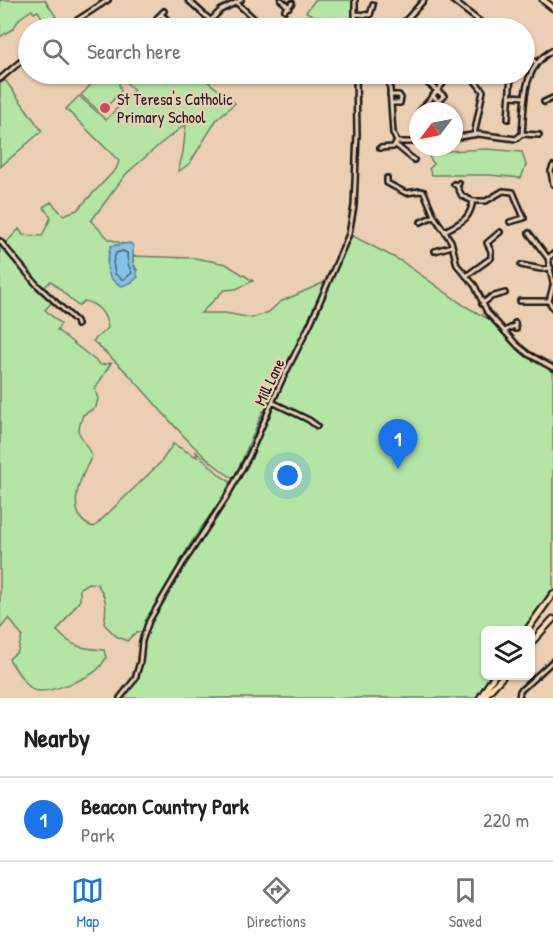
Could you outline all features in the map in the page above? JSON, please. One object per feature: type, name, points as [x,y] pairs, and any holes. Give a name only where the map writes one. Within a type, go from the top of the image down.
[{"type":"main road","points":[[543,0],[553,8]]},
{"type":"main road","points":[[530,626],[553,594]]},
{"type":"main road","points":[[535,639],[553,619]]},
{"type":"main road","points":[[482,698],[491,680]]},
{"type":"main road","points":[[482,698],[498,680]]},
{"type":"street","points":[[80,18],[108,0]]},
{"type":"street","points":[[188,0],[208,18]]},
{"type":"street","points":[[281,0],[290,5],[285,10]]},
{"type":"street","points":[[355,0],[355,18]]},
{"type":"street","points":[[408,18],[424,0]]},
{"type":"street","points":[[452,0],[475,18]]},
{"type":"street","points":[[212,18],[221,10],[239,1],[255,18]]},
{"type":"street","points":[[355,14],[370,16],[373,5]]},
{"type":"street","points":[[157,18],[164,10]]},
{"type":"street","points":[[161,14],[165,18]]},
{"type":"street","points":[[536,62],[553,50]]},
{"type":"street","points":[[0,79],[18,64]]},
{"type":"street","name":"Mill Lane","points":[[120,698],[135,679],[140,662],[142,641],[149,621],[182,565],[236,483],[349,234],[354,206],[356,84]]},
{"type":"street","points":[[389,84],[396,144],[414,160]]},
{"type":"street","points":[[430,84],[444,94],[441,100],[433,96]]},
{"type":"street","points":[[428,102],[443,84]]},
{"type":"street","points":[[474,135],[483,91],[477,84]]},
{"type":"street","points":[[508,120],[511,84]]},
{"type":"street","points":[[522,134],[527,84]]},
{"type":"street","points":[[390,95],[399,95],[401,98],[400,103],[391,104]]},
{"type":"street","points":[[510,96],[525,98]]},
{"type":"street","points":[[544,102],[553,98]]},
{"type":"street","points":[[463,137],[474,135],[516,139],[522,134],[539,135]]},
{"type":"street","points":[[380,148],[409,143]]},
{"type":"street","points":[[553,166],[550,171],[553,184]]},
{"type":"street","points":[[385,180],[406,194],[422,191],[445,231],[457,265],[475,286],[482,304],[505,332],[528,354],[553,368]]},
{"type":"street","points":[[456,184],[462,196],[473,201],[486,201],[503,191],[510,190],[515,194],[525,219],[510,222]]},
{"type":"street","points":[[445,231],[468,217],[473,201]]},
{"type":"street","points":[[421,222],[435,216]]},
{"type":"street","points":[[529,233],[548,258],[553,285],[549,301],[553,308]]},
{"type":"street","points":[[466,276],[476,267],[488,262],[491,253],[486,242],[500,234]]},
{"type":"street","points":[[0,241],[37,285],[76,321],[77,325]]},
{"type":"street","points":[[435,251],[452,246]]},
{"type":"street","points":[[548,258],[553,254]]},
{"type":"street","points":[[520,264],[541,269],[551,268]]},
{"type":"street","points":[[482,304],[503,292]]},
{"type":"street","points":[[522,299],[549,301]]},
{"type":"street","points":[[505,332],[515,326]]},
{"type":"street","points":[[272,402],[317,426]]},
{"type":"street","points":[[519,698],[522,689],[553,661]]},
{"type":"green space","points":[[0,0],[45,0],[57,18],[42,18],[38,11],[34,13],[32,10],[18,18],[13,29],[0,37]]},
{"type":"green space","points":[[315,0],[353,0],[354,18],[319,18],[306,12]]},
{"type":"green space","points":[[5,80],[42,131],[0,167],[0,84]]},
{"type":"green space","points":[[91,84],[119,84],[121,91],[101,113],[81,95]]},
{"type":"green space","points":[[128,84],[211,84],[235,103],[217,119],[190,163],[178,172],[186,124],[126,174],[91,221],[109,239],[123,244],[111,246],[107,261],[137,270],[133,263],[133,256],[195,258],[226,264],[253,281],[236,289],[224,290],[201,313],[225,313],[252,318],[269,312],[280,302],[325,282],[304,331],[265,412],[263,411],[234,479],[205,457],[126,372],[93,341],[108,328],[100,310],[84,301],[78,306],[51,281],[42,289],[53,301],[45,310],[61,324],[57,330],[101,365],[111,363],[95,389],[98,399],[96,407],[83,415],[78,431],[92,456],[78,487],[76,504],[83,521],[94,527],[161,462],[173,444],[197,457],[196,452],[221,476],[232,483],[189,546],[144,631],[134,634],[127,641],[116,636],[104,624],[105,603],[103,593],[97,584],[88,583],[80,588],[80,600],[57,631],[68,641],[79,646],[104,650],[106,658],[98,669],[85,677],[55,689],[38,691],[29,686],[9,659],[18,651],[22,636],[9,618],[0,629],[0,241],[4,245],[19,229],[23,235],[42,236],[51,217],[43,207],[51,202],[63,215],[77,210],[116,169],[119,161],[66,109],[79,96],[106,120],[134,90]]},
{"type":"green space","points":[[487,149],[522,152],[526,165],[521,178],[489,175],[432,175],[429,169],[434,164],[429,156],[463,156],[463,150]]},
{"type":"green space","points":[[349,234],[401,261],[465,306],[494,322],[528,354],[553,368],[553,594],[530,626],[481,626],[481,680],[491,680],[480,698],[120,698],[135,679],[149,621],[182,565],[236,483],[281,382],[311,322]]},
{"type":"water","points":[[130,243],[133,246],[133,263],[138,277],[122,286],[116,283],[109,274],[108,258],[111,246]]},
{"type":"place","name":"St Teresa's Catholic Primary School","points":[[105,108]]},
{"type":"place","name":"Beacon Country Park","points":[[398,469]]}]
